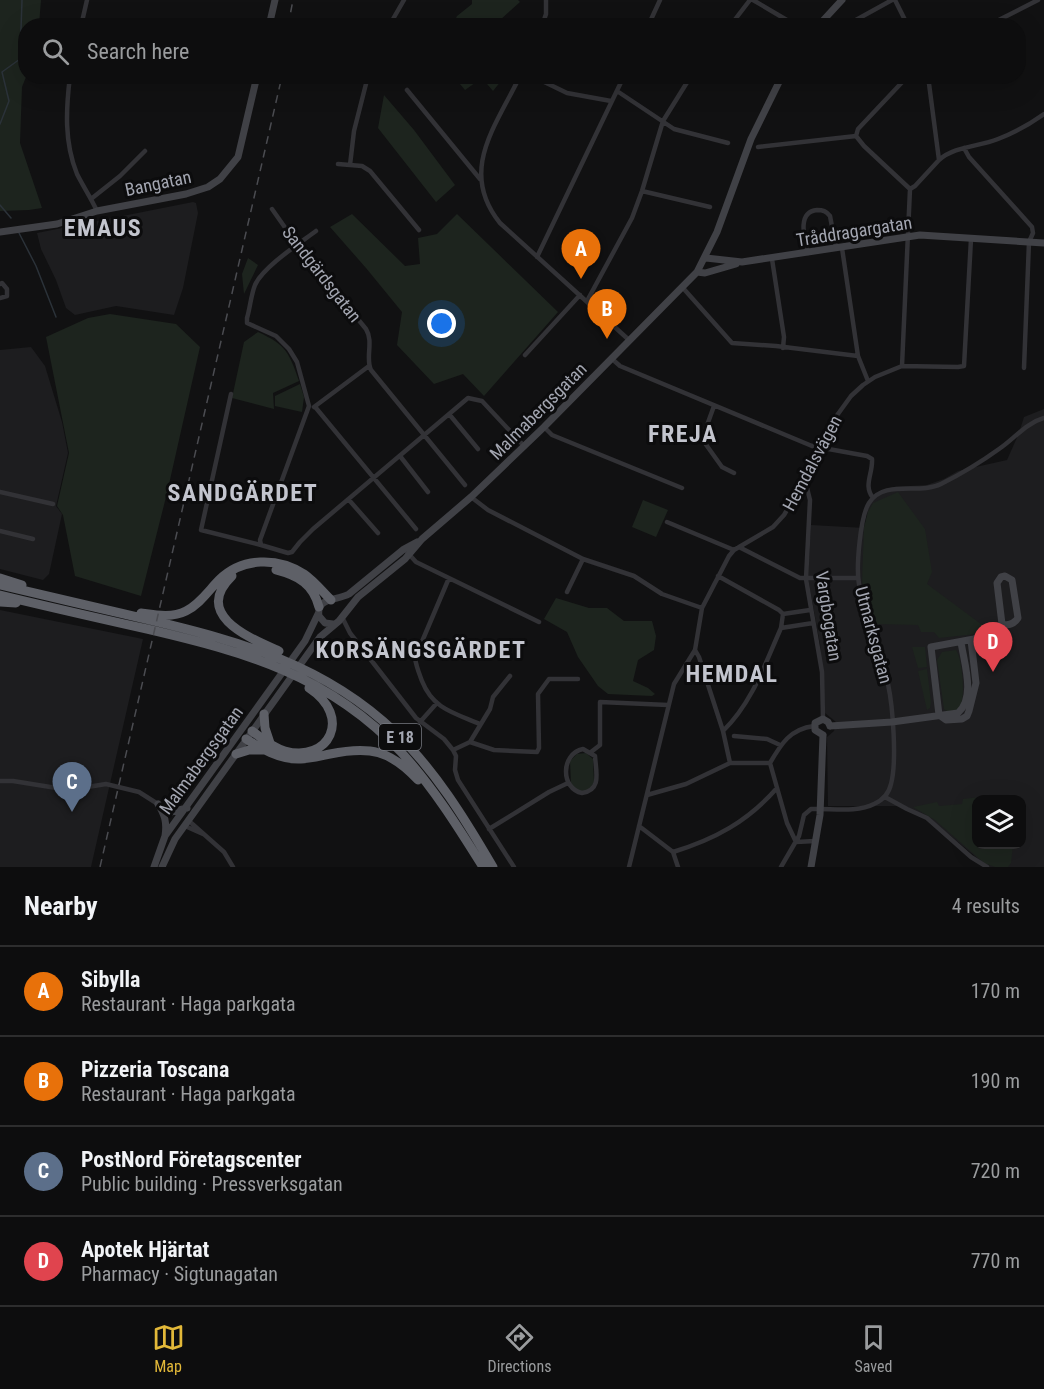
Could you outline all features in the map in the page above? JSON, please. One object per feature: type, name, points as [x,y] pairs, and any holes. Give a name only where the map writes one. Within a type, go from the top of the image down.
[{"type":"highway","name":"E 18","points":[[127,615],[137,613],[169,615],[186,611],[198,603],[228,572],[255,562],[270,562],[295,569],[332,600]]},
{"type":"highway","name":"E 18","points":[[282,659],[279,651],[237,630],[223,616],[219,599],[225,582],[240,571],[256,567],[270,568],[296,577],[309,586],[316,594],[319,610]]},
{"type":"highway","name":"E 18","points":[[0,579],[40,590],[54,598]]},
{"type":"highway","name":"E 18","points":[[0,585],[235,642],[308,670],[346,693],[394,731],[415,752],[441,786],[494,867]]},
{"type":"highway","name":"E 18","points":[[0,595],[228,649],[272,664],[303,679],[356,712],[392,743],[427,782],[483,867]]},
{"type":"highway","name":"E 18","points":[[0,602],[45,605]]},
{"type":"highway","name":"E 18","points":[[267,746],[301,752],[319,746],[330,736],[333,721],[329,706],[322,697],[306,686],[303,679]]},
{"type":"highway","points":[[236,754],[267,746],[264,714]]},
{"type":"highway","name":"E 18","points":[[245,733],[282,757],[296,759],[357,749],[381,753],[412,773],[449,822],[456,824]]},
{"type":"highway","name":"E 18","points":[[484,852],[489,853],[500,867]]},
{"type":"main road","points":[[271,18],[274,0]]},
{"type":"main road","points":[[825,18],[842,0]]},
{"type":"main road","name":"Bangatan","points":[[0,232],[57,224],[97,211],[186,194],[208,187],[220,179],[238,157],[255,84]]},
{"type":"main road","name":"Malmabergsgatan","points":[[342,616],[358,597],[471,497],[544,427],[697,272],[706,258],[751,139],[778,84]]},
{"type":"main road","name":"Tråddragargatan","points":[[697,272],[705,273],[742,262],[920,235],[1044,243]]},
{"type":"main road","name":"Tråddragargatan","points":[[706,258],[742,262]]},
{"type":"main road","name":"Malmabergsgatan","points":[[332,600],[349,594],[407,552]]},
{"type":"main road","points":[[971,640],[976,683],[969,711],[962,719],[946,720],[939,715],[931,647],[971,640],[1002,624],[1013,624],[1018,618],[1012,580],[1005,576],[1001,577],[997,583],[1002,624]]},
{"type":"main road","points":[[326,600],[332,600],[342,607],[342,616],[334,624],[321,621],[319,610],[326,600]]},
{"type":"main road","name":"Malmabergsgatan","points":[[154,867],[165,836],[245,733],[274,684],[301,646],[319,610]]},
{"type":"main road","name":"Malmabergsgatan","points":[[162,867],[175,839],[236,754],[245,733],[264,714],[320,637],[334,624]]},
{"type":"main road","points":[[830,726],[892,722],[958,713],[966,702],[967,687],[961,642]]},
{"type":"main road","points":[[823,735],[817,733],[815,723],[823,719],[830,726]]},
{"type":"main road","points":[[823,735],[829,731],[830,726]]},
{"type":"main road","points":[[813,867],[821,808],[823,735]]},
{"type":"main road","points":[[158,804],[167,824],[165,836]]},
{"type":"main road","points":[[171,812],[187,808]]},
{"type":"main road","points":[[179,818],[187,824]]},
{"type":"street","points":[[83,18],[87,0]]},
{"type":"street","points":[[394,18],[404,0]]},
{"type":"street","points":[[545,18],[546,0]]},
{"type":"street","points":[[652,18],[660,0]]},
{"type":"street","points":[[737,18],[752,0],[783,18]]},
{"type":"street","points":[[860,18],[894,0],[904,18]]},
{"type":"street","points":[[1003,18],[1038,0]]},
{"type":"street","points":[[69,84],[67,117],[69,147],[78,174],[97,211]]},
{"type":"street","points":[[350,165],[354,131],[366,84]]},
{"type":"street","points":[[516,84],[485,148],[480,167],[484,200],[500,223],[629,340]]},
{"type":"street","points":[[548,84],[567,93],[612,101]]},
{"type":"street","points":[[537,257],[620,84]]},
{"type":"street","points":[[587,301],[632,218],[663,121],[686,84]]},
{"type":"street","points":[[856,136],[858,129],[900,84]]},
{"type":"street","points":[[929,84],[939,160]]},
{"type":"street","points":[[407,90],[480,179]]},
{"type":"street","points":[[617,91],[674,129],[728,142]]},
{"type":"street","points":[[910,189],[939,160],[951,152],[997,140],[1044,114]]},
{"type":"street","points":[[758,147],[856,136]]},
{"type":"street","points":[[856,136],[910,189],[902,366]]},
{"type":"street","points":[[964,148],[1030,223],[1033,233],[1029,242],[1024,368]]},
{"type":"street","points":[[91,199],[120,176],[145,151]]},
{"type":"street","points":[[338,164],[362,166],[370,171],[419,230]]},
{"type":"street","points":[[642,191],[710,207]]},
{"type":"street","name":"Sandgärdsgatan","points":[[272,209],[298,246],[370,336],[369,366]]},
{"type":"street","points":[[808,253],[803,225],[805,218],[808,213],[824,211],[830,216],[839,249],[858,356],[868,381]]},
{"type":"street","points":[[261,545],[260,540],[309,406],[294,356],[276,336],[247,323],[255,286],[259,279],[269,268],[316,231]]},
{"type":"street","name":"Hemdalsvägen","points":[[629,867],[676,678],[695,650],[702,608],[718,576],[736,548],[778,523],[803,483],[830,425],[856,391],[868,381],[902,366],[964,366],[971,239]]},
{"type":"street","points":[[772,259],[784,337],[783,348]]},
{"type":"street","points":[[0,284],[2,283],[7,289],[7,296],[0,298]]},
{"type":"street","points":[[683,288],[732,343],[858,356]]},
{"type":"street","points":[[525,355],[580,295]]},
{"type":"street","points":[[611,358],[620,366],[819,448]]},
{"type":"street","points":[[316,408],[369,366],[465,485]]},
{"type":"street","points":[[231,394],[200,528],[203,532],[288,553],[292,552],[313,530],[468,398],[482,401],[524,446]]},
{"type":"street","points":[[309,406],[316,408],[416,529]]},
{"type":"street","points":[[714,406],[702,439],[722,467],[734,472]]},
{"type":"street","points":[[449,414],[478,449]]},
{"type":"street","points":[[873,498],[888,490],[926,488],[939,484],[976,464],[1027,427],[1044,418]]},
{"type":"street","points":[[544,427],[552,435],[682,488]]},
{"type":"street","name":"Utmarksgatan","points":[[819,448],[867,456],[872,459],[868,492],[873,498],[864,514],[860,532],[858,578],[888,684],[892,722],[893,775],[885,797]]},
{"type":"street","points":[[400,456],[428,492]]},
{"type":"street","name":"Vargbogatan","points":[[803,483],[810,500],[806,579],[822,672],[823,719]]},
{"type":"street","points":[[0,492],[52,504]]},
{"type":"street","points":[[471,497],[488,510],[583,559],[634,576],[662,594],[702,608]]},
{"type":"street","points":[[349,500],[378,533]]},
{"type":"street","points":[[667,522],[736,548],[806,579],[858,578]]},
{"type":"street","points":[[0,531],[33,539]]},
{"type":"street","points":[[407,552],[416,562],[539,622]]},
{"type":"street","points":[[567,592],[583,559]]},
{"type":"street","points":[[718,576],[783,614],[810,610]]},
{"type":"street","points":[[449,578],[415,658],[416,665],[426,691],[436,704],[480,724]]},
{"type":"street","points":[[723,731],[736,718],[749,699],[781,628],[783,614]]},
{"type":"street","points":[[342,616],[350,633],[420,722],[444,740],[453,750],[458,780],[514,867]]},
{"type":"street","points":[[781,628],[813,623]]},
{"type":"street","points":[[334,624],[350,633]]},
{"type":"street","points":[[695,650],[723,731],[730,763]]},
{"type":"street","points":[[453,750],[470,742],[494,697],[510,676]]},
{"type":"street","points":[[470,742],[494,750],[537,752],[538,694],[549,679],[578,679]]},
{"type":"street","points":[[591,752],[600,745],[600,702],[668,705]]},
{"type":"street","points":[[420,722],[436,704]]},
{"type":"street","points":[[796,842],[787,823],[770,763],[780,745],[797,731],[814,726]]},
{"type":"street","points":[[734,736],[767,739],[780,745]]},
{"type":"street","points":[[579,750],[591,752],[595,756],[597,783],[594,788],[588,792],[578,793],[572,790],[568,783],[567,759],[579,750]]},
{"type":"street","points":[[647,795],[686,784],[730,763],[770,763]]},
{"type":"street","points":[[0,781],[69,790],[106,784],[139,792],[179,818]]},
{"type":"street","points":[[489,829],[568,783]]},
{"type":"street","points":[[673,852],[721,834],[777,788]]},
{"type":"street","points":[[781,867],[796,842],[804,815],[811,809],[863,807],[875,804],[885,797],[927,818],[971,857],[987,867]]},
{"type":"street","points":[[187,824],[224,852],[233,867]]},
{"type":"street","points":[[639,826],[673,852],[678,867]]},
{"type":"street","points":[[796,842],[815,841]]},
{"type":"shaded area","points":[[0,0],[41,0],[40,18],[18,18],[18,84],[23,84],[20,143],[42,208],[0,211]]},
{"type":"shaded area","points":[[472,0],[518,0],[520,2],[502,18],[456,18],[472,4]]},
{"type":"shaded area","points":[[460,84],[474,84],[465,90]]},
{"type":"shaded area","points":[[487,84],[499,84],[493,91]]},
{"type":"shaded area","points":[[384,95],[414,130],[455,185],[436,202],[378,128]]},
{"type":"shaded area","points":[[196,203],[198,213],[183,288],[174,315],[116,306],[75,315],[66,308],[41,249],[37,233]]},
{"type":"shaded area","points":[[352,214],[405,266],[420,264],[418,238],[437,234],[457,214],[558,312],[484,396],[463,374],[434,384],[397,345],[402,312],[330,227]]},
{"type":"shaded area","points":[[248,258],[258,265],[244,294],[242,274]]},
{"type":"shaded area","points":[[110,314],[176,324],[200,347],[141,596],[75,576],[63,515],[57,506],[69,453],[46,337],[88,318]]},
{"type":"shaded area","points":[[258,332],[275,341],[285,350],[299,381],[273,393],[274,409],[232,398],[244,342]]},
{"type":"shaded area","points":[[31,347],[45,366],[62,422],[68,453],[56,506],[62,514],[49,574],[43,580],[0,569],[0,350]]},
{"type":"shaded area","points":[[300,384],[304,397],[302,412],[275,406],[275,396]]},
{"type":"shaded area","points":[[1044,409],[1044,867],[988,867],[934,822],[903,806],[828,806],[827,737],[834,731],[836,722],[825,713],[820,644],[808,578],[811,525],[865,528],[870,498],[879,492],[893,487],[927,485],[958,471],[1007,460],[1024,417]]},
{"type":"shaded area","points":[[898,492],[925,529],[932,572],[927,584],[985,627],[976,634],[939,638],[934,632],[921,632],[918,625],[875,624],[862,582],[864,527],[873,503]]},
{"type":"shaded area","points":[[643,500],[668,510],[656,537],[632,527]]},
{"type":"shaded area","points":[[556,598],[589,608],[607,608],[624,621],[652,621],[656,636],[654,650],[638,660],[633,681],[655,694],[652,696],[608,694],[598,686],[578,657],[567,632],[544,619]]},
{"type":"shaded area","points":[[0,610],[143,639],[91,867],[0,867]]},
{"type":"shaded area","points":[[912,647],[925,647],[927,667],[918,668]]},
{"type":"shaded area","points":[[956,650],[961,669],[963,695],[959,708],[948,712],[944,709],[937,660],[942,652]]},
{"type":"shaded area","points":[[927,669],[931,702],[927,710],[918,671]]},
{"type":"shaded area","points":[[586,753],[593,759],[594,782],[589,791],[577,791],[571,785],[570,761],[577,754]]},
{"type":"shaded area","points":[[972,798],[972,849],[1013,849],[1011,863],[1008,867],[995,867],[984,863],[935,820],[913,807],[937,802],[939,806],[962,804],[963,799]]},
{"type":"waterway","points":[[21,18],[22,0]]},
{"type":"waterway","points":[[0,124],[9,101],[2,72],[18,60]]},
{"type":"waterway","points":[[0,205],[11,218]]},
{"type":"waterway","points":[[19,233],[36,266],[56,317]]},
{"type":"railway","points":[[290,18],[293,0]]},
{"type":"railway","points":[[100,867],[280,84]]},
{"type":"place","name":"Sibylla","points":[[581,279]]},
{"type":"place","name":"Pizzeria Toscana","points":[[607,339]]},
{"type":"place","name":"Apotek Hjärtat","points":[[993,672]]},
{"type":"place","name":"PostNord Företagscenter","points":[[72,812]]},
{"type":"district","name":"EMAUS","points":[[103,228]]},
{"type":"district","name":"FREJA","points":[[683,434]]},
{"type":"district","name":"SANDGÄRDET","points":[[243,493]]},
{"type":"district","name":"KORSÄNGSGÄRDET","points":[[421,650]]},
{"type":"district","name":"HEMDAL","points":[[732,674]]}]
